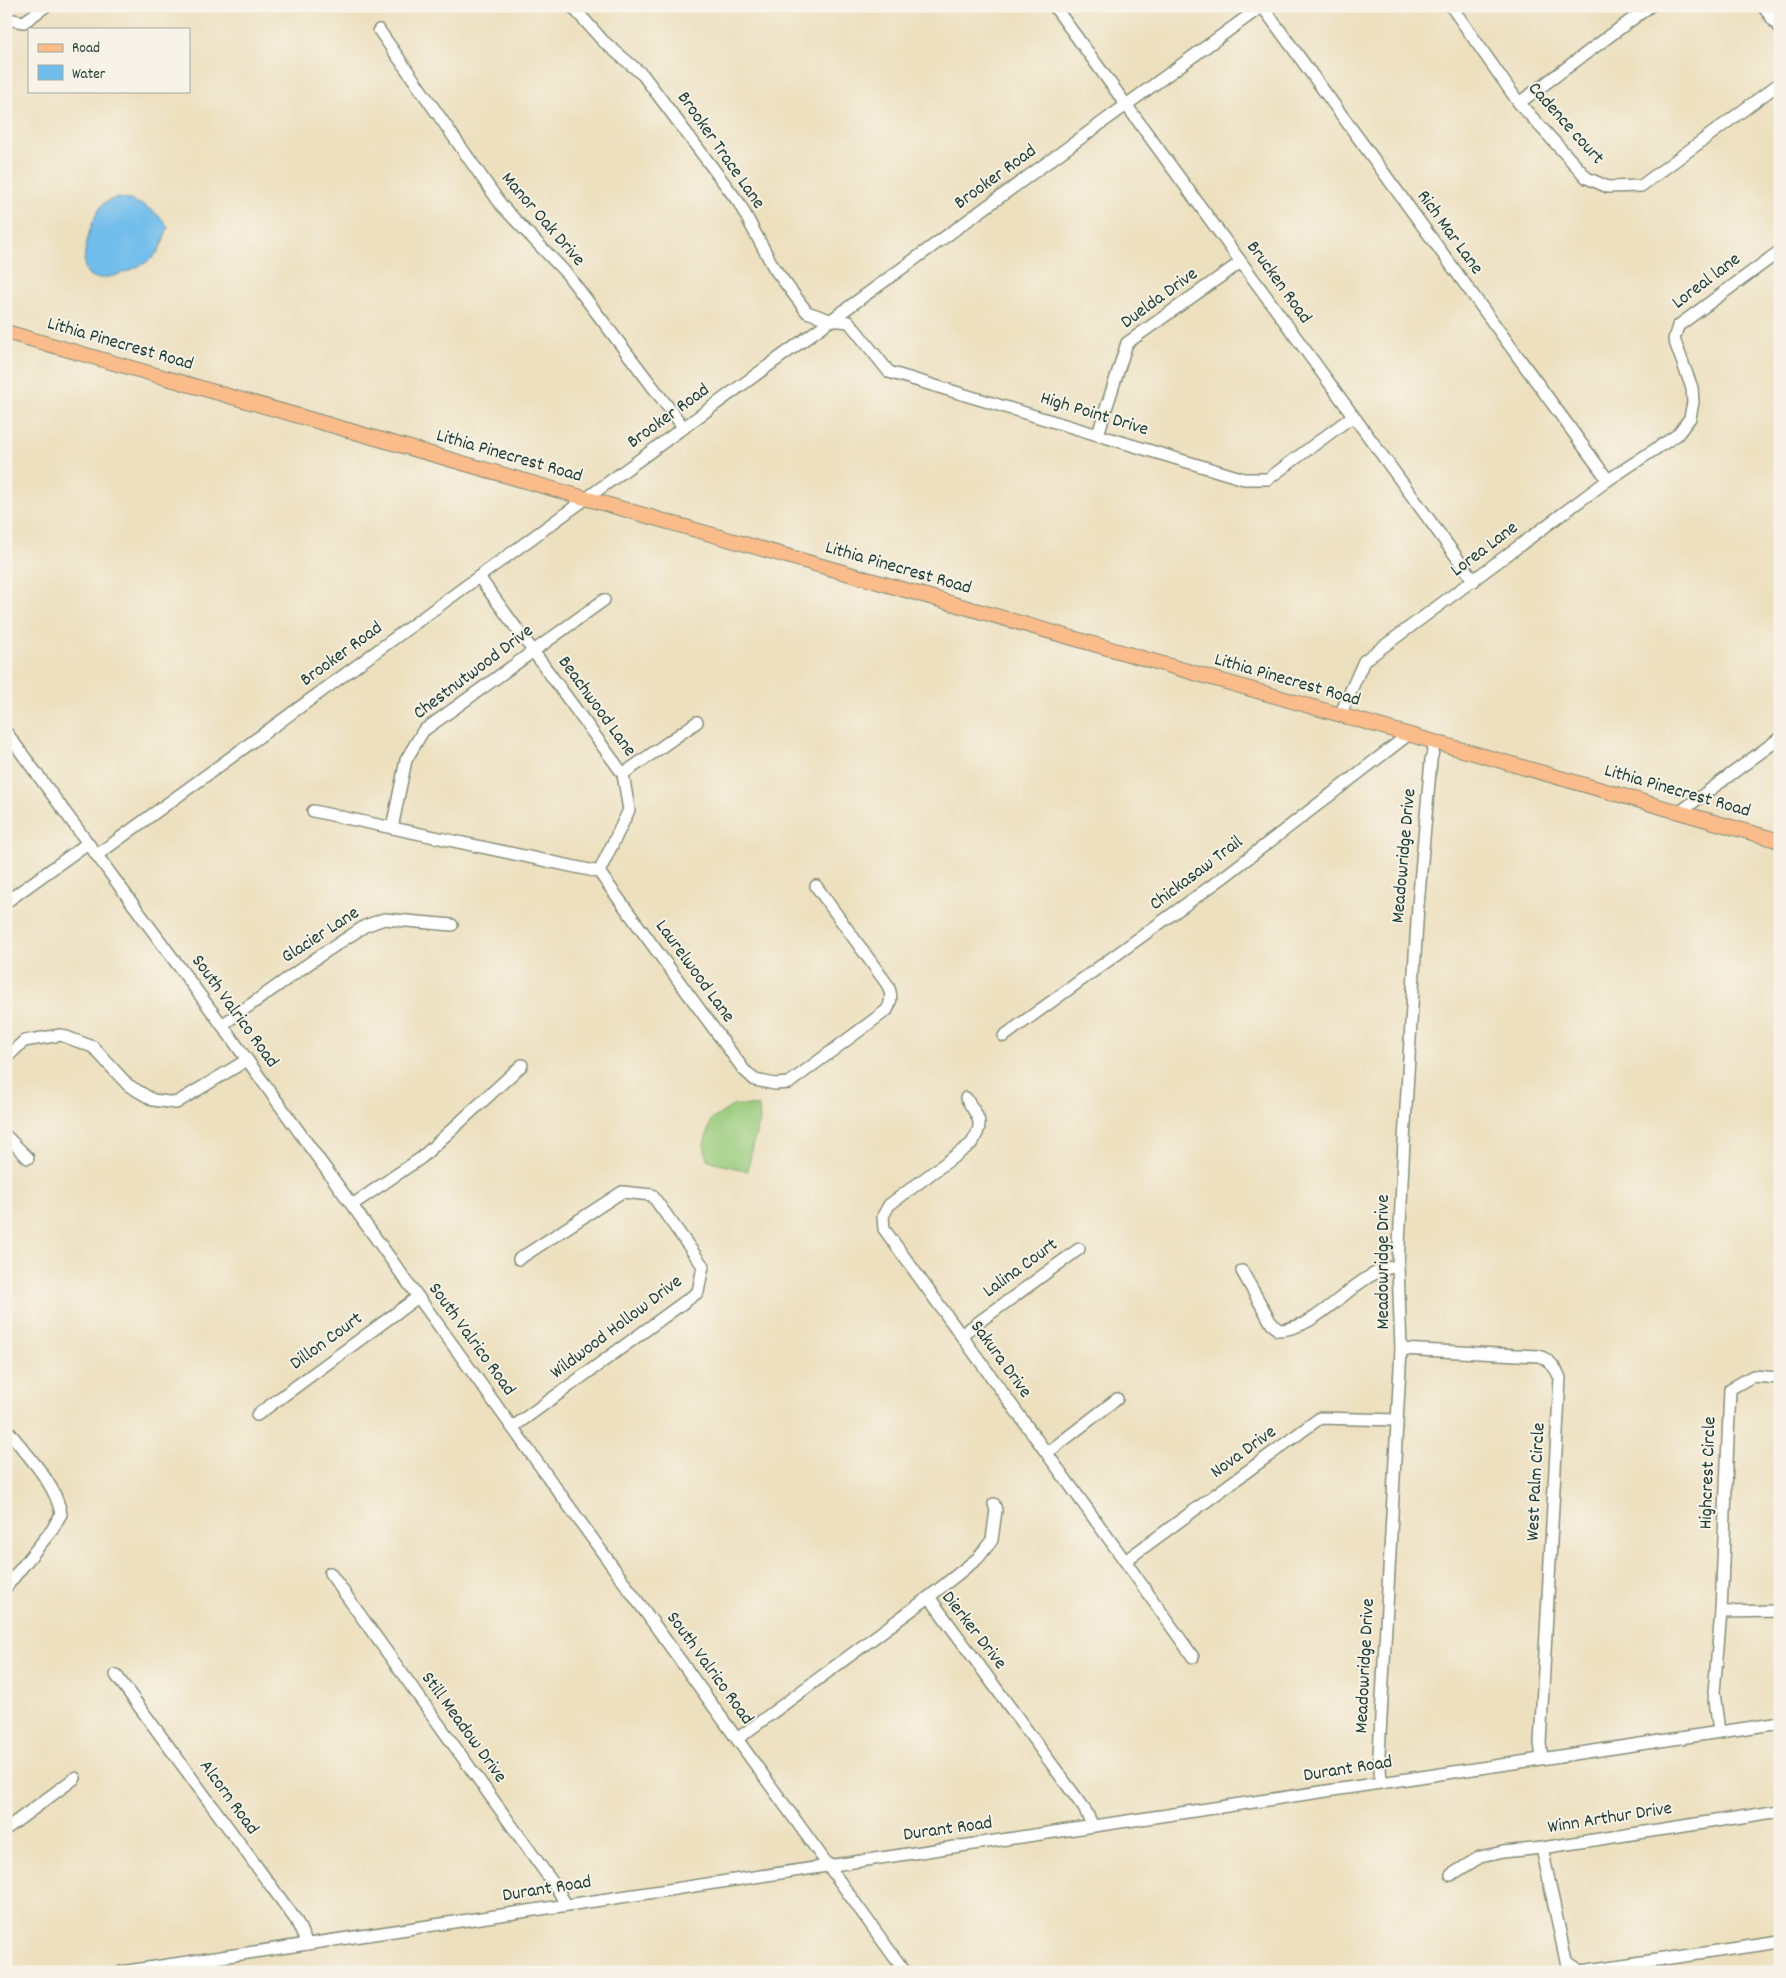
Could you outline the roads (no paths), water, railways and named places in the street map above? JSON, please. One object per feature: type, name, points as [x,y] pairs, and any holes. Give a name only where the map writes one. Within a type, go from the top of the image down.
[{"type":"main road","name":"Lithia Pinecrest Road","points":[[6,332],[1780,841]]},
{"type":"street","points":[[6,19],[24,22],[46,6]]},
{"type":"street","name":"Brooker Trace Lane","points":[[572,6],[603,41],[643,75],[739,203],[774,268],[807,312],[830,320]]},
{"type":"street","name":"Brucken Road","points":[[1054,6],[1125,106],[1474,581]]},
{"type":"street","name":"Brooker Road","points":[[97,855],[1262,6]]},
{"type":"street","name":"Rich Mar Lane","points":[[1262,6],[1608,480]]},
{"type":"street","name":"Cadence court","points":[[1452,6],[1520,102],[1587,178],[1608,187],[1641,186],[1780,83]]},
{"type":"street","points":[[1520,102],[1650,6]]},
{"type":"street","points":[[1763,6],[1780,29]]},
{"type":"street","name":"Manor Oak Drive","points":[[379,30],[502,206],[567,274],[684,428]]},
{"type":"street","name":"Loreal lane","points":[[1678,435],[1690,418],[1693,402],[1692,388],[1674,339],[1678,326],[1780,251]]},
{"type":"street","name":"Duelda Drive","points":[[1098,434],[1127,343],[1241,262]]},
{"type":"street","name":"High Point Drive","points":[[830,320],[848,322],[889,372],[1244,479],[1268,479],[1354,416]]},
{"type":"street","name":"Lorea Lane","points":[[1340,715],[1364,661],[1608,480],[1678,435]]},
{"type":"street","name":"Beachwood Lane","points":[[479,577],[623,774],[628,810],[600,872]]},
{"type":"street","name":"Chestnutwood Drive","points":[[392,828],[406,760],[423,731],[604,600]]},
{"type":"street","points":[[623,774],[698,722]]},
{"type":"street","name":"South Valrico Road","points":[[6,732],[222,1025],[905,1972]]},
{"type":"street","name":"Chickasaw Trail","points":[[1004,1036],[1225,876],[1408,735]]},
{"type":"street","points":[[1680,812],[1780,738]]},
{"type":"street","name":"Meadowridge Drive","points":[[1381,1782],[1379,1754],[1401,1349],[1398,1266],[1405,1114],[1418,904],[1431,760],[1436,743]]},
{"type":"street","points":[[313,811],[600,872]]},
{"type":"street","points":[[6,902],[88,843]]},
{"type":"street","name":"Laurelwood Lane","points":[[600,872],[744,1070],[756,1080],[775,1084],[788,1083],[887,1010],[891,1003],[892,997],[888,984],[816,886]]},
{"type":"street","name":"Glacier Lane","points":[[222,1025],[365,926],[384,919],[452,925]]},
{"type":"street","points":[[6,1058],[24,1041],[61,1035],[93,1047],[128,1085],[153,1100],[176,1103],[247,1060]]},
{"type":"street","points":[[352,1205],[421,1158],[522,1065]]},
{"type":"street","name":"Sakura Drive","points":[[966,1098],[979,1121],[980,1132],[971,1144],[889,1205],[883,1216],[884,1229],[1125,1560],[1193,1657]]},
{"type":"street","points":[[6,1136],[28,1158]]},
{"type":"street","name":"Wildwood Hollow Drive","points":[[513,1427],[698,1292],[704,1266],[652,1195],[622,1192],[519,1259]]},
{"type":"street","name":"Lalina Court","points":[[961,1335],[1079,1249]]},
{"type":"street","points":[[1242,1270],[1270,1321],[1278,1330],[1291,1330],[1310,1319],[1381,1269],[1398,1266]]},
{"type":"street","name":"Dillon Court","points":[[257,1415],[418,1297]]},
{"type":"street","name":"West Palm Circle","points":[[1401,1349],[1539,1356],[1550,1362],[1558,1372],[1560,1385],[1540,1743],[1542,1758]]},
{"type":"street","name":"Highcrest Circle","points":[[1720,1732],[1714,1692],[1721,1612],[1730,1389],[1753,1376],[1780,1378]]},
{"type":"street","points":[[1046,1453],[1117,1399]]},
{"type":"street","name":"Nova Drive","points":[[1125,1560],[1320,1418],[1397,1420]]},
{"type":"street","points":[[6,1428],[51,1486],[61,1514],[52,1530],[6,1587]]},
{"type":"street","points":[[929,1598],[978,1558],[992,1540],[996,1510],[994,1504]]},
{"type":"street","name":"Still Meadow Drive","points":[[330,1573],[558,1890],[566,1905]]},
{"type":"street","name":"Dierker Drive","points":[[737,1738],[929,1598],[1084,1808],[1093,1826]]},
{"type":"street","points":[[1721,1612],[1780,1611]]},
{"type":"street","name":"Alcorn Road","points":[[116,1675],[296,1920],[307,1944]]},
{"type":"street","name":"Durant Road","points":[[121,1972],[1780,1723]]},
{"type":"street","points":[[6,1829],[75,1778]]},
{"type":"street","name":"Winn Arthur Drive","points":[[1451,1875],[1480,1857],[1503,1852],[1542,1848],[1780,1811]]},
{"type":"street","points":[[1542,1848],[1566,1961],[1581,1971],[1780,1942]]},
{"type":"water","points":[[115,198],[130,200],[145,206],[158,215],[168,227],[159,250],[150,260],[110,277],[94,278],[85,269],[84,261],[91,227],[104,203]]}]
